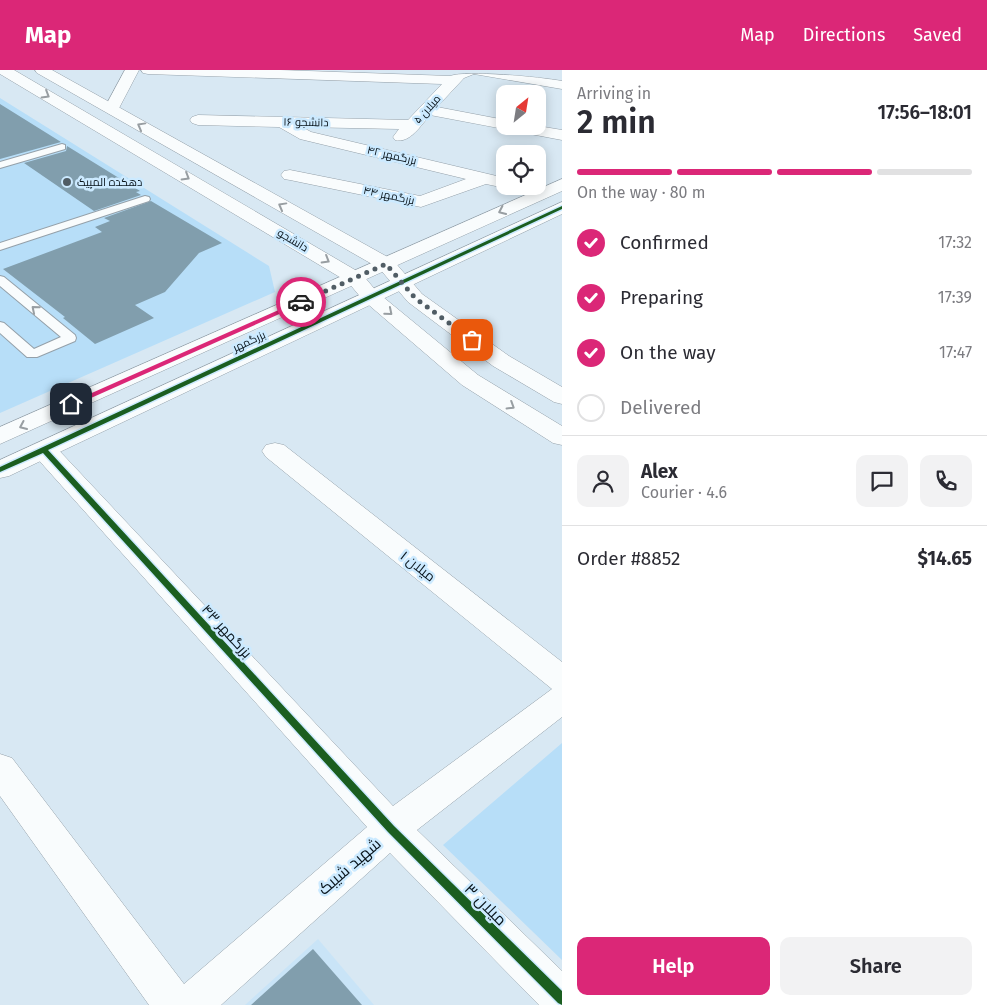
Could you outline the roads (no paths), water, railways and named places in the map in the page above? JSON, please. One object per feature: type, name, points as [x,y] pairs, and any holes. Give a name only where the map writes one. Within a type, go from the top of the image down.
[{"type":"street","name":"دانشجو","points":[[4,70],[362,287],[470,380],[562,437]]},
{"type":"street","name":"دانشجو","points":[[42,70],[386,264],[415,298],[501,361],[562,397]]},
{"type":"street","points":[[112,109],[132,70]]},
{"type":"street","points":[[148,70],[454,80]]},
{"type":"street","points":[[473,70],[562,85]]},
{"type":"street","name":"میلان ۵","points":[[385,154],[459,75],[473,70]]},
{"type":"street","points":[[426,110],[496,123]]},
{"type":"street","name":"دانشجو ۱۶","points":[[198,120],[413,125]]},
{"type":"street","name":"بزرگمهر ۴۲","points":[[282,122],[306,136],[496,181]]},
{"type":"street","points":[[546,132],[562,135]]},
{"type":"street","name":"بزرگمهر ۴۴","points":[[290,175],[421,202],[485,178]]},
{"type":"street","name":"بزرگمهر","points":[[546,191],[562,184]]},
{"type":"street","name":"بزرگمهر","points":[[0,470],[44,450],[362,287],[386,264],[536,195]]},
{"type":"street","name":"بزرگمهر","points":[[0,436],[362,287],[400,282],[562,207]]},
{"type":"street","name":"بزرگمهر ۴۳","points":[[44,450],[391,829]]},
{"type":"street","name":"میلان ۱","points":[[275,451],[562,680]]},
{"type":"street","name":"شهید شیبک","points":[[192,1005],[391,829],[562,699]]},
{"type":"street","points":[[0,769],[174,1005]]},
{"type":"street","name":"میلان ۳","points":[[391,829],[562,999]]},
{"type":"lane","points":[[0,165],[62,147]]},
{"type":"lane","points":[[0,247],[145,199]]},
{"type":"lane","points":[[0,280],[70,338],[32,354],[0,326]]},
{"type":"place","name":"دهکده المپیک","points":[[67,182]]}]
